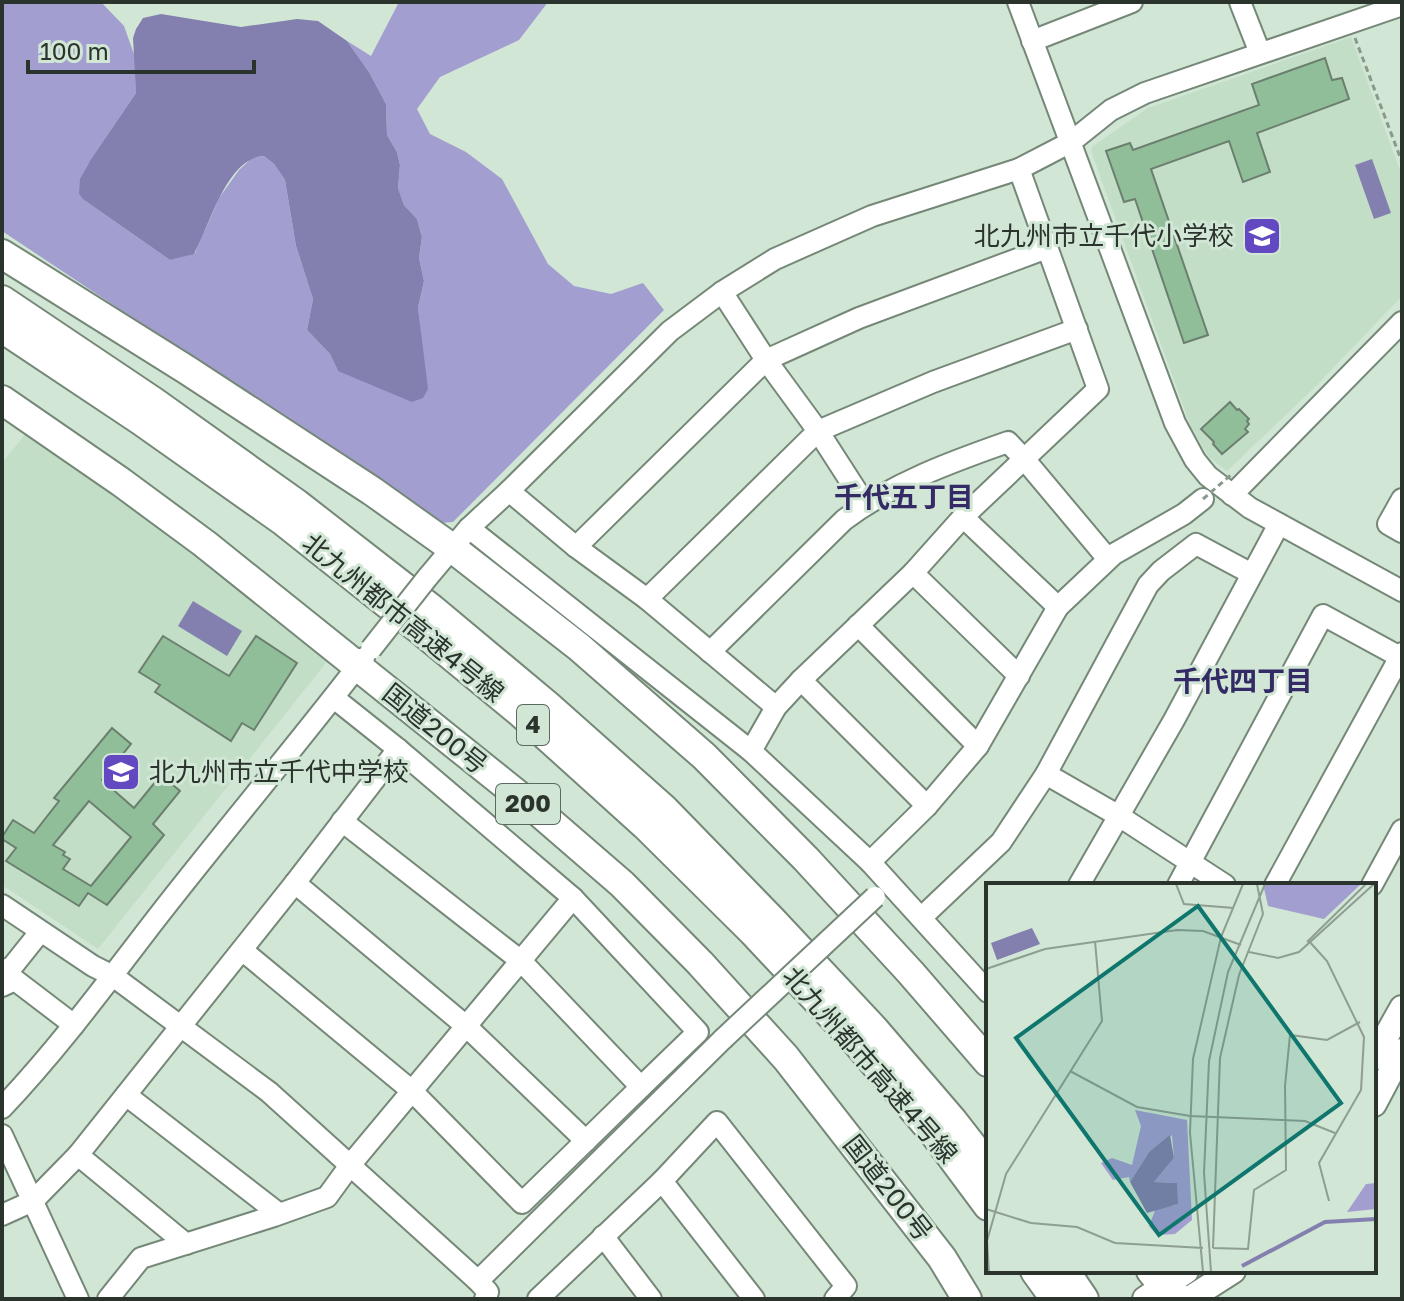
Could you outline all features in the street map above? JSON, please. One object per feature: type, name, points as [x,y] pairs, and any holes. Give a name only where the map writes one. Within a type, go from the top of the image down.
[{"type":"highway","points":[[2,254],[372,491],[460,538],[704,756],[827,882],[986,1060]]},
{"type":"highway","name":"北九州都市高速4号線","points":[[2,300],[154,402],[297,504],[432,609],[547,705],[664,809],[771,919],[874,1029],[986,1163]]},
{"type":"highway","name":"北九州都市高速4号線","points":[[2,328],[283,521],[544,734],[645,825],[753,932],[857,1043],[936,1136],[986,1203]]},
{"type":"highway","name":"国道200号","points":[[2,400],[365,658],[622,884],[700,963],[786,1058],[942,1258],[967,1299]]},
{"type":"main road","points":[[1376,1054],[1402,1008]]},
{"type":"main road","points":[[1376,1100],[1402,1051]]},
{"type":"main road","points":[[1172,1284],[1224,1273]]},
{"type":"street","points":[[1018,2],[1175,423],[1195,460],[1208,476],[1232,484],[1250,508],[1402,591]]},
{"type":"street","points":[[1032,41],[1080,11],[1132,2]]},
{"type":"street","points":[[1240,2],[1260,53]]},
{"type":"street","points":[[2,1108],[39,1069],[460,538],[670,331],[722,292],[775,259],[872,216],[1019,169],[1071,142],[1111,110],[1145,93],[1402,5]]},
{"type":"street","points":[[751,751],[776,707],[801,680],[913,573],[963,517],[1098,389],[1019,169]]},
{"type":"street","points":[[576,547],[766,360],[859,318],[1047,248]]},
{"type":"street","points":[[722,292],[865,504]]},
{"type":"street","points":[[1232,484],[1402,322]]},
{"type":"street","points":[[647,599],[818,431],[933,382],[1077,329]]},
{"type":"street","points":[[710,652],[844,520],[865,504],[938,467],[1008,442],[1108,559]]},
{"type":"street","points":[[509,491],[576,547],[647,599],[776,707]]},
{"type":"street","points":[[870,862],[927,806],[978,746],[1058,607],[1114,554],[1184,514],[1203,499]]},
{"type":"street","points":[[1402,499],[1388,524],[1402,532]]},
{"type":"street","points":[[963,517],[1058,607]]},
{"type":"street","points":[[1080,883],[1174,720],[1279,524]]},
{"type":"street","points":[[460,538],[751,751],[891,883],[986,989]]},
{"type":"street","points":[[922,917],[1001,842],[1046,774],[1148,585],[1161,571],[1196,544],[1252,574]]},
{"type":"street","points":[[913,573],[1019,676]]},
{"type":"street","points":[[1179,883],[1323,615],[1401,656],[1276,883]]},
{"type":"street","points":[[858,625],[978,746]]},
{"type":"street","points":[[801,680],[927,806]]},
{"type":"street","points":[[242,950],[412,1091],[522,1203],[698,1032],[573,898],[334,698]]},
{"type":"street","points":[[2,1215],[33,1201],[78,1155],[398,749]]},
{"type":"street","points":[[1046,774],[1119,816],[1222,883]]},
{"type":"street","points":[[342,821],[521,961],[641,1087]]},
{"type":"street","points":[[1373,883],[1402,830]]},
{"type":"street","points":[[295,883],[466,1026],[586,1141]]},
{"type":"street","points":[[2,905],[113,976],[269,1092],[351,1164],[482,1290],[723,1039],[891,883]]},
{"type":"street","points":[[108,1299],[141,1258],[327,1197],[351,1164],[573,898]]},
{"type":"street","points":[[2,971],[12,967],[40,932]]},
{"type":"street","points":[[2,986],[15,980],[74,1025]]},
{"type":"street","points":[[126,1095],[278,1213]]},
{"type":"street","points":[[544,1297],[717,1122],[846,1286],[835,1299]]},
{"type":"street","points":[[2,1135],[78,1299]]},
{"type":"street","points":[[78,1155],[186,1244]]},
{"type":"street","points":[[662,1181],[754,1299]]},
{"type":"street","points":[[603,1236],[651,1299]]},
{"type":"path","points":[[1350,23],[1402,162]]},
{"type":"path","points":[[1203,499],[1232,484]]},
{"type":"shaded area","points":[[2,2],[101,2],[124,26],[135,57],[136,93],[93,156],[84,200],[170,260],[195,253],[219,198],[252,158],[264,156],[274,164],[285,180],[296,246],[313,299],[307,330],[330,354],[338,371],[421,335],[418,308],[424,281],[419,258],[422,237],[417,219],[404,205],[398,188],[400,165],[397,152],[387,135],[386,104],[347,41],[371,56],[399,2],[548,2],[519,40],[440,77],[417,109],[430,134],[466,152],[502,179],[548,264],[574,286],[611,294],[643,283],[664,310],[453,522],[441,523],[2,231]]},
{"type":"shaded area","points":[[161,14],[241,27],[297,19],[318,21],[347,41],[369,72],[386,104],[387,135],[397,152],[400,165],[398,188],[404,205],[417,219],[422,237],[419,258],[424,281],[418,308],[428,389],[423,398],[412,402],[338,371],[330,354],[307,330],[313,299],[296,246],[285,180],[264,156],[239,168],[229,181],[194,254],[170,260],[79,194],[80,179],[136,93],[133,38],[136,29],[143,18]]},
{"type":"shaded area","name":"北九州市立千代小学校","points":[[1351,37],[1402,176],[1402,296],[1314,388],[1227,471],[1209,457],[1191,427],[1091,151],[1093,146],[1148,108]]},
{"type":"shaded area","points":[[1372,159],[1391,213],[1374,219],[1355,165]]},
{"type":"shaded area","name":"北九州市立千代中学校","points":[[27,432],[158,521],[329,659],[98,949],[2,885],[2,463]]},
{"type":"shaded area","points":[[193,601],[242,631],[227,656],[178,626]]},
{"type":"building","points":[[1325,58],[1332,80],[1342,78],[1349,99],[1257,133],[1270,172],[1243,182],[1229,141],[1151,169],[1208,335],[1184,343],[1135,199],[1124,202],[1106,151],[1130,143],[1133,150],[1259,105],[1252,84]]},
{"type":"building","points":[[1230,402],[1249,419],[1245,429],[1248,432],[1222,454],[1201,429]]},
{"type":"building","points":[[163,636],[229,676],[256,636],[297,663],[254,730],[242,723],[231,741],[155,692],[160,685],[139,672]]},
{"type":"building","points":[[112,728],[131,744],[102,780],[134,808],[161,775],[180,791],[153,824],[164,835],[107,905],[88,893],[79,906],[6,861],[16,848],[2,837],[13,820],[34,833],[59,801],[54,798]],"holes":[[[89,801],[131,837],[91,886],[63,869],[70,859],[53,845]]]},
{"type":"place","name":"北九州市立千代小学校","points":[[1262,236]]},
{"type":"place","name":"北九州市立千代中学校","points":[[121,772]]},
{"type":"district","name":"千代五丁目","points":[[904,497]]},
{"type":"district","name":"千代四丁目","points":[[1243,681]]}]
